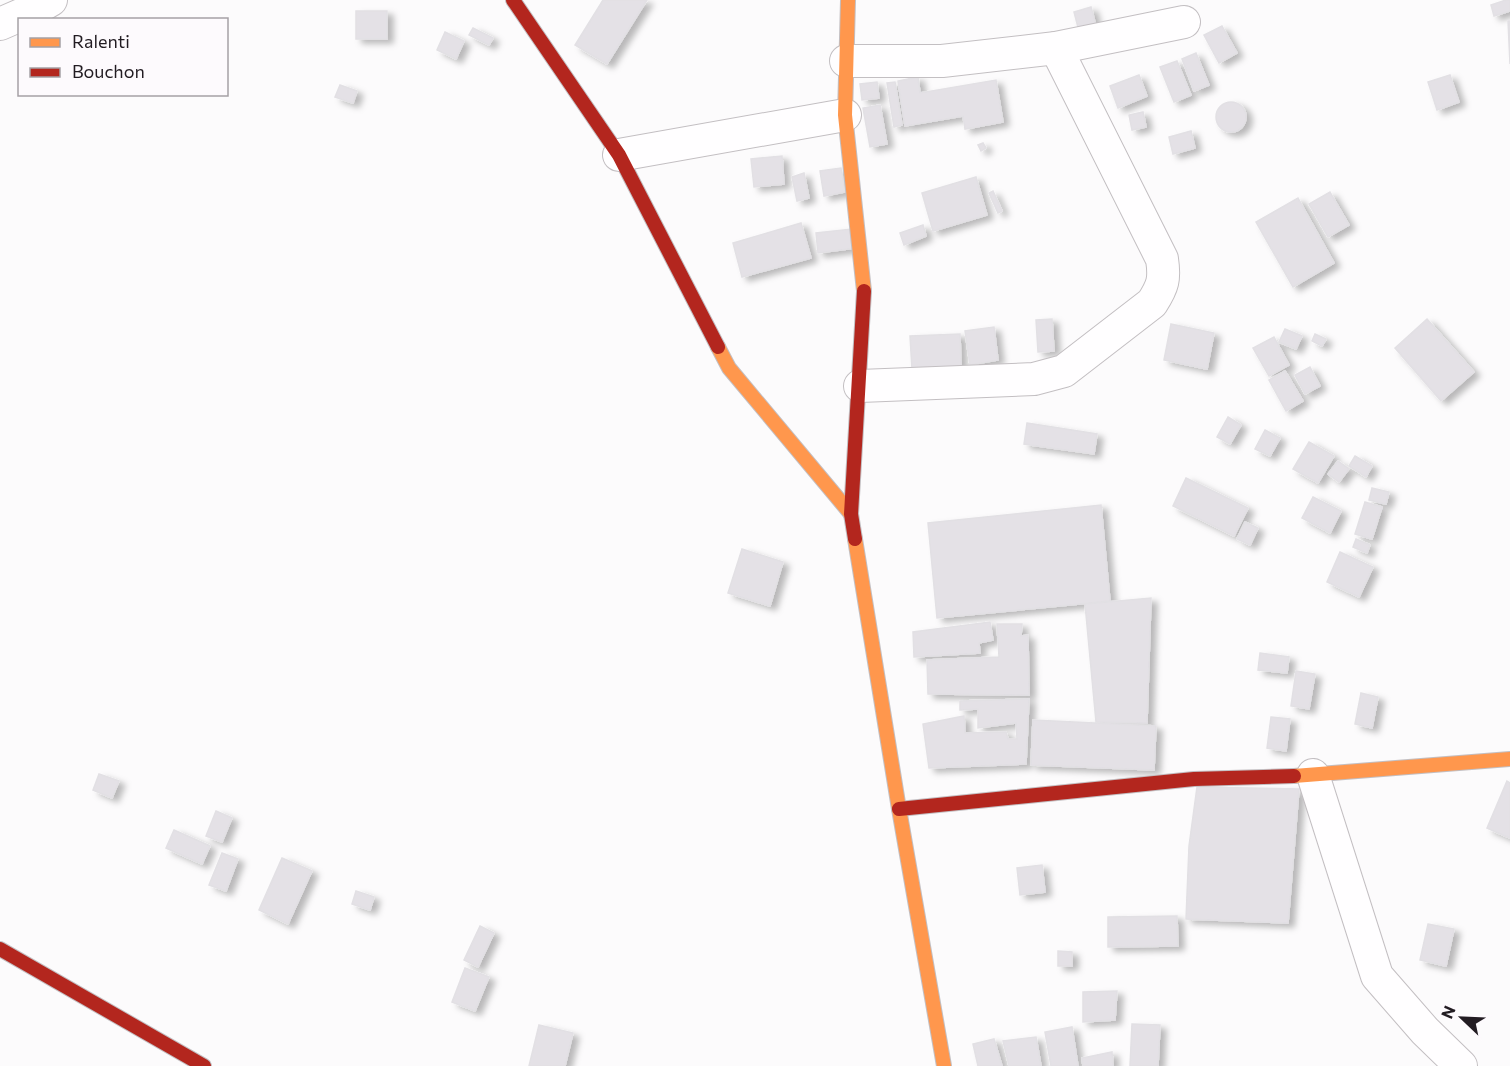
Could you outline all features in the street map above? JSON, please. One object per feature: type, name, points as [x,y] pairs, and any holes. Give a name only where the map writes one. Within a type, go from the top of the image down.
[{"type":"street","points":[[0,24],[51,0]]},
{"type":"street","points":[[513,0],[619,156],[729,368],[851,514]]},
{"type":"street","points":[[848,0],[845,115],[864,292],[851,514],[944,1066]]},
{"type":"street","points":[[846,62],[942,61],[1056,48],[1184,22]]},
{"type":"street","points":[[860,386],[1034,379],[1064,371],[1152,303],[1161,289],[1165,275],[1162,259],[1056,48]]},
{"type":"street","points":[[619,156],[845,115]]},
{"type":"street","points":[[899,809],[1194,779],[1313,775],[1510,759]]},
{"type":"street","points":[[1313,775],[1377,976],[1425,1031],[1461,1066]]},
{"type":"street","points":[[0,949],[204,1066]]},
{"type":"building","points":[[603,0],[647,0],[607,64],[575,45]]},
{"type":"building","points":[[1510,0],[1510,11],[1494,16],[1491,5]]},
{"type":"building","points":[[1091,7],[1097,30],[1080,35],[1074,12]]},
{"type":"building","points":[[356,11],[387,11],[387,39],[356,39]]},
{"type":"building","points":[[1508,21],[1510,21],[1510,64]]},
{"type":"building","points":[[1222,26],[1237,53],[1219,63],[1204,35]]},
{"type":"building","points":[[473,28],[493,38],[489,45],[469,35]]},
{"type":"building","points":[[445,32],[464,41],[456,59],[437,50]]},
{"type":"building","points":[[1196,53],[1209,85],[1194,91],[1182,59]]},
{"type":"building","points":[[1177,61],[1191,95],[1174,102],[1160,67]]},
{"type":"building","points":[[1139,75],[1147,96],[1118,108],[1110,86]]},
{"type":"building","points":[[1450,75],[1459,102],[1437,110],[1428,82]]},
{"type":"building","points":[[918,77],[920,93],[996,80],[1003,122],[965,129],[963,116],[905,126],[898,81]]},
{"type":"building","points":[[877,82],[879,98],[862,100],[860,84]]},
{"type":"building","points":[[895,82],[902,125],[894,127],[887,83]]},
{"type":"building","points":[[340,85],[357,91],[353,103],[335,97]]},
{"type":"building","points":[[1231,102],[1242,106],[1246,117],[1242,128],[1231,132],[1220,128],[1216,117],[1220,106]]},
{"type":"building","points":[[880,105],[887,144],[870,147],[863,108]]},
{"type":"building","points":[[1143,112],[1146,127],[1132,130],[1129,115]]},
{"type":"building","points":[[1191,131],[1195,148],[1173,154],[1169,137]]},
{"type":"building","points":[[983,143],[986,148],[981,151],[978,145]]},
{"type":"building","points":[[782,156],[784,184],[754,187],[751,159]]},
{"type":"building","points":[[841,168],[845,192],[824,196],[820,171]]},
{"type":"building","points":[[804,173],[809,198],[797,201],[792,177]]},
{"type":"building","points":[[976,177],[987,215],[933,231],[922,193]]},
{"type":"building","points":[[993,191],[1002,211],[998,213],[989,193]]},
{"type":"building","points":[[1330,192],[1349,225],[1328,237],[1309,204]]},
{"type":"building","points":[[1298,198],[1334,263],[1293,287],[1256,222]]},
{"type":"building","points":[[801,223],[811,258],[742,277],[733,243]]},
{"type":"building","points":[[923,225],[926,236],[904,245],[900,233]]},
{"type":"building","points":[[852,229],[855,248],[818,253],[816,233]]},
{"type":"building","points":[[1052,319],[1054,351],[1038,352],[1036,320]]},
{"type":"building","points":[[1427,319],[1474,372],[1441,401],[1395,348]]},
{"type":"building","points":[[1171,324],[1214,333],[1207,369],[1164,360]]},
{"type":"building","points":[[994,327],[998,360],[970,365],[965,331]]},
{"type":"building","points":[[1285,329],[1302,336],[1296,349],[1279,342]]},
{"type":"building","points":[[960,334],[961,366],[912,369],[910,336]]},
{"type":"building","points":[[1315,334],[1326,339],[1322,346],[1312,341]]},
{"type":"building","points":[[1274,337],[1289,365],[1269,376],[1253,348]]},
{"type":"building","points":[[1310,367],[1320,386],[1305,394],[1295,375]]},
{"type":"building","points":[[1285,371],[1303,401],[1286,411],[1269,380]]},
{"type":"building","points":[[1228,417],[1241,425],[1230,444],[1217,437]]},
{"type":"building","points":[[1027,423],[1097,434],[1094,454],[1024,444]]},
{"type":"building","points":[[1265,430],[1280,438],[1270,456],[1255,449]]},
{"type":"building","points":[[1309,442],[1334,456],[1318,483],[1293,469]]},
{"type":"building","points":[[1355,456],[1372,466],[1366,477],[1349,466]]},
{"type":"building","points":[[1338,461],[1349,469],[1339,482],[1328,474]]},
{"type":"building","points":[[1186,478],[1248,508],[1234,536],[1173,506]]},
{"type":"building","points":[[1372,488],[1389,492],[1386,504],[1369,500]]},
{"type":"building","points":[[1313,497],[1341,511],[1330,533],[1302,518]]},
{"type":"building","points":[[1365,502],[1382,507],[1372,539],[1355,534]]},
{"type":"building","points":[[1101,505],[1110,601],[937,618],[928,523]]},
{"type":"building","points":[[1245,522],[1258,528],[1250,545],[1237,539]]},
{"type":"building","points":[[1356,539],[1370,545],[1367,553],[1353,547]]},
{"type":"building","points":[[742,549],[783,562],[770,606],[728,593]]},
{"type":"building","points":[[1340,552],[1373,567],[1359,597],[1327,582]]},
{"type":"building","points":[[1151,598],[1147,723],[1096,722],[1085,604]]},
{"type":"building","points":[[990,622],[993,640],[979,643],[980,653],[914,657],[913,632]]},
{"type":"building","points":[[997,624],[1022,624],[1021,636],[1028,635],[1029,695],[928,694],[927,660],[999,657]]},
{"type":"building","points":[[1260,653],[1289,657],[1287,673],[1258,670]]},
{"type":"building","points":[[1296,671],[1315,674],[1309,709],[1291,706]]},
{"type":"building","points":[[1361,693],[1378,697],[1372,728],[1355,724]]},
{"type":"building","points":[[1029,699],[1026,764],[929,768],[923,724],[964,716],[965,733],[1006,732],[1008,739],[1017,739],[1016,723],[978,728],[978,709],[960,710],[960,701]]},
{"type":"building","points":[[1271,717],[1290,719],[1286,751],[1267,748]]},
{"type":"building","points":[[1033,720],[1156,726],[1154,770],[1031,765]]},
{"type":"building","points":[[99,774],[119,781],[112,798],[93,790]]},
{"type":"building","points":[[1507,781],[1510,783],[1510,838],[1487,828]]},
{"type":"building","points":[[1197,787],[1299,789],[1288,923],[1186,919],[1189,846]]},
{"type":"building","points":[[216,811],[232,818],[222,842],[206,836]]},
{"type":"building","points":[[174,830],[210,846],[202,864],[166,848]]},
{"type":"building","points":[[222,853],[238,859],[226,891],[209,885]]},
{"type":"building","points":[[282,858],[312,871],[288,924],[259,910]]},
{"type":"building","points":[[1042,865],[1045,892],[1020,895],[1017,868]]},
{"type":"building","points":[[356,891],[374,897],[370,910],[352,904]]},
{"type":"building","points":[[1177,916],[1178,946],[1108,947],[1108,917]]},
{"type":"building","points":[[1428,924],[1454,929],[1446,966],[1420,960]]},
{"type":"building","points":[[480,926],[494,933],[478,967],[464,960]]},
{"type":"building","points":[[1058,951],[1072,952],[1072,966],[1058,966]]},
{"type":"building","points":[[465,968],[489,977],[475,1011],[452,1002]]},
{"type":"building","points":[[1117,991],[1115,1020],[1083,1022],[1083,992]]},
{"type":"building","points":[[1132,1024],[1160,1025],[1158,1066],[1130,1066]]},
{"type":"building","points":[[539,1025],[573,1033],[565,1066],[529,1066]]},
{"type":"building","points":[[1072,1027],[1078,1066],[1051,1066],[1045,1032]]},
{"type":"building","points":[[1036,1037],[1041,1066],[1009,1066],[1003,1041]]},
{"type":"building","points":[[994,1039],[1002,1066],[978,1066],[973,1044]]},
{"type":"building","points":[[1112,1052],[1113,1066],[1083,1066],[1082,1058]]},
{"type":"traffic: slow","points":[[848,0],[845,115],[864,291]]},
{"type":"traffic: slow","points":[[718,347],[729,368],[851,514]]},
{"type":"traffic: slow","points":[[855,539],[944,1066]]},
{"type":"traffic: slow","points":[[1294,776],[1510,759]]},
{"type":"traffic: jam","points":[[513,0],[619,155],[718,347]]},
{"type":"traffic: jam","points":[[855,539],[851,514],[864,291]]},
{"type":"traffic: jam","points":[[899,809],[1194,779],[1294,776]]},
{"type":"traffic: jam","points":[[0,949],[204,1066]]}]
